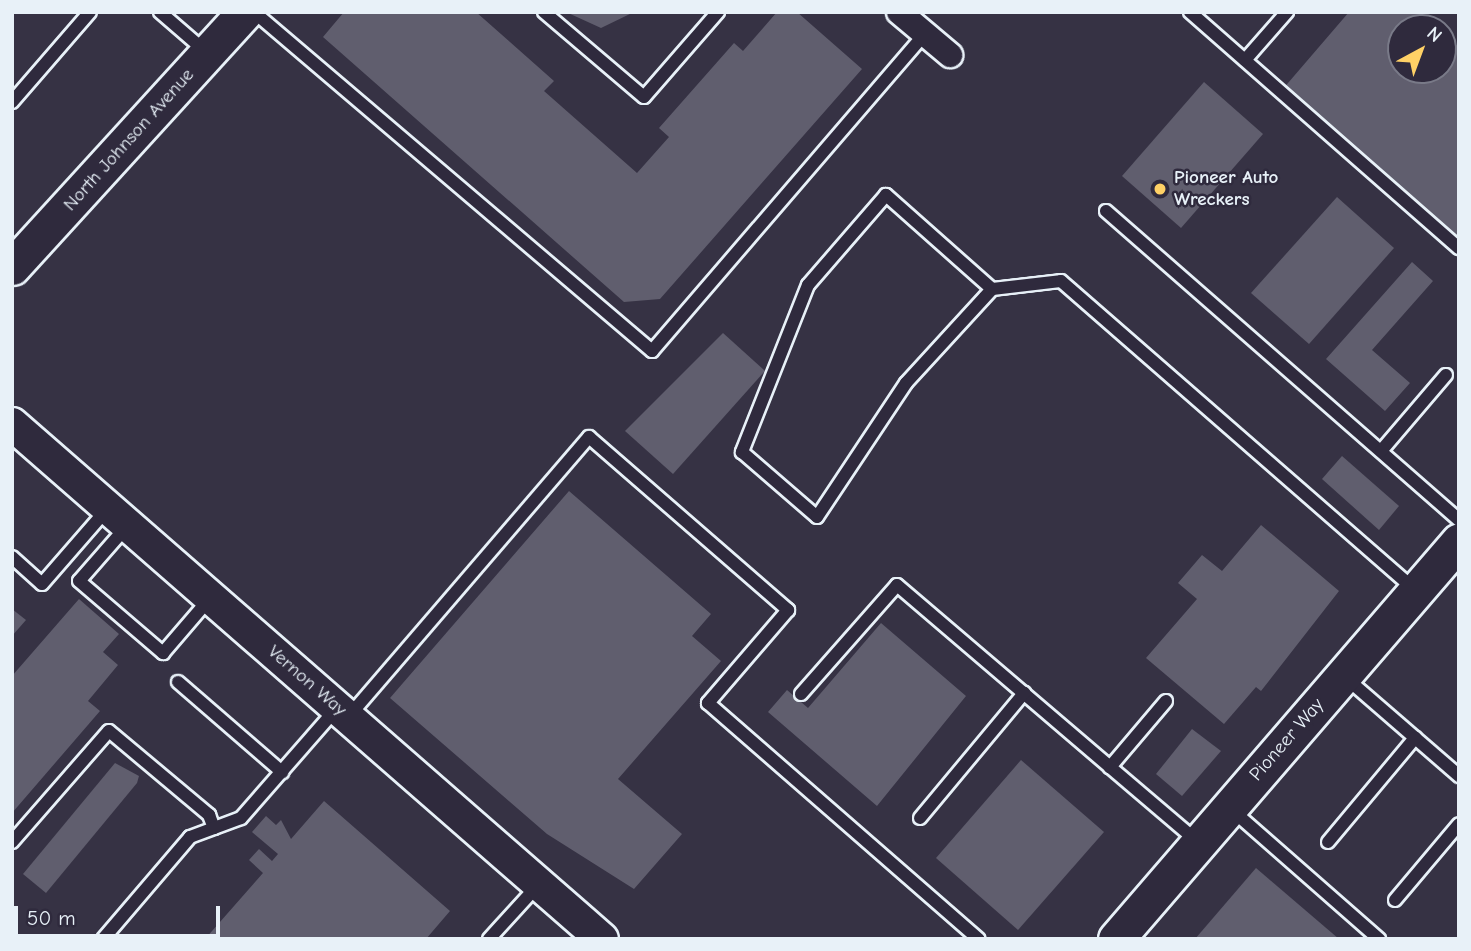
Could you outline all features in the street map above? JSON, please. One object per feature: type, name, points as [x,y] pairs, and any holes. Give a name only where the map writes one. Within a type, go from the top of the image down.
[{"type":"main road","name":"North Johnson Avenue","points":[[12,267],[245,12]]},
{"type":"main road","name":"Pioneer Way","points":[[1116,939],[1459,541]]},
{"type":"street","points":[[899,12],[950,55]]},
{"type":"street","name":"Vernon Way","points":[[12,424],[602,939]]},
{"type":"lane","points":[[12,102],[90,12]]},
{"type":"lane","points":[[160,12],[208,53]]},
{"type":"lane","points":[[254,12],[652,351],[925,34]]},
{"type":"lane","points":[[544,12],[644,97],[718,12]]},
{"type":"lane","points":[[1190,12],[1459,248]]},
{"type":"lane","points":[[1245,60],[1287,12]]},
{"type":"lane","points":[[992,289],[886,195],[808,285],[742,452],[817,517],[906,383],[992,289],[1061,281],[1416,591]]},
{"type":"lane","points":[[1106,211],[1459,520]]},
{"type":"lane","points":[[1381,451],[1446,375]]},
{"type":"lane","points":[[103,939],[190,837],[241,818],[282,772],[343,712],[589,437],[788,610],[708,703],[979,939]]},
{"type":"lane","points":[[12,557],[42,583],[118,517]]},
{"type":"lane","points":[[118,517],[79,581],[163,653],[211,597]]},
{"type":"lane","points":[[801,694],[897,585],[1199,842]]},
{"type":"lane","points":[[1343,675],[1459,776]]},
{"type":"lane","points":[[178,682],[282,772]]},
{"type":"lane","points":[[920,818],[1024,693]]},
{"type":"lane","points":[[1110,767],[1167,701]]},
{"type":"lane","points":[[12,842],[109,731],[209,815],[214,828]]},
{"type":"lane","points":[[1328,842],[1415,738]]},
{"type":"lane","points":[[1229,808],[1379,939]]},
{"type":"lane","points":[[1395,900],[1459,824]]},
{"type":"lane","points":[[489,939],[539,884]]},
{"type":"building","points":[[344,12],[476,12],[554,81],[544,91],[637,173],[669,137],[659,128],[734,43],[743,51],[777,12],[797,12],[862,69],[660,299],[624,302],[323,37]]},
{"type":"building","points":[[566,12],[634,12],[601,28]]},
{"type":"building","points":[[1349,12],[1420,14],[1387,14],[1387,84],[1457,84],[1457,45],[1459,47],[1459,243],[1282,90]]},
{"type":"building","points":[[1204,82],[1263,134],[1181,228],[1122,176]]},
{"type":"building","points":[[1337,197],[1394,248],[1309,344],[1251,293]]},
{"type":"building","points":[[1412,262],[1433,281],[1372,350],[1410,383],[1385,411],[1326,359]]},
{"type":"building","points":[[723,333],[765,371],[673,474],[625,431]]},
{"type":"building","points":[[1342,456],[1399,506],[1379,530],[1322,479]]},
{"type":"building","points":[[569,491],[711,614],[692,636],[721,661],[618,779],[682,834],[634,889],[547,834],[390,698]]},
{"type":"building","points":[[1261,525],[1339,591],[1261,691],[1256,687],[1224,724],[1146,658],[1197,599],[1178,583],[1202,555],[1222,571]]},
{"type":"building","points":[[79,599],[119,634],[103,652],[118,665],[88,701],[100,711],[12,813],[12,676]]},
{"type":"building","points":[[12,609],[26,620],[12,636]]},
{"type":"building","points":[[881,623],[966,696],[877,806],[768,712],[787,690],[808,708]]},
{"type":"building","points":[[1192,729],[1221,751],[1182,796],[1156,774]]},
{"type":"building","points":[[1021,760],[1104,832],[1018,930],[936,858]]},
{"type":"building","points":[[115,763],[139,776],[137,783],[46,893],[23,874]]},
{"type":"building","points":[[324,801],[450,911],[426,939],[205,939],[263,873],[249,860],[259,849],[272,861],[278,854],[252,832],[266,816],[276,825],[281,820],[291,839]]},
{"type":"building","points":[[1256,868],[1339,939],[1195,939]]},
{"type":"place","name":"Pioneer Auto Wreckers","points":[[1160,189]]}]
